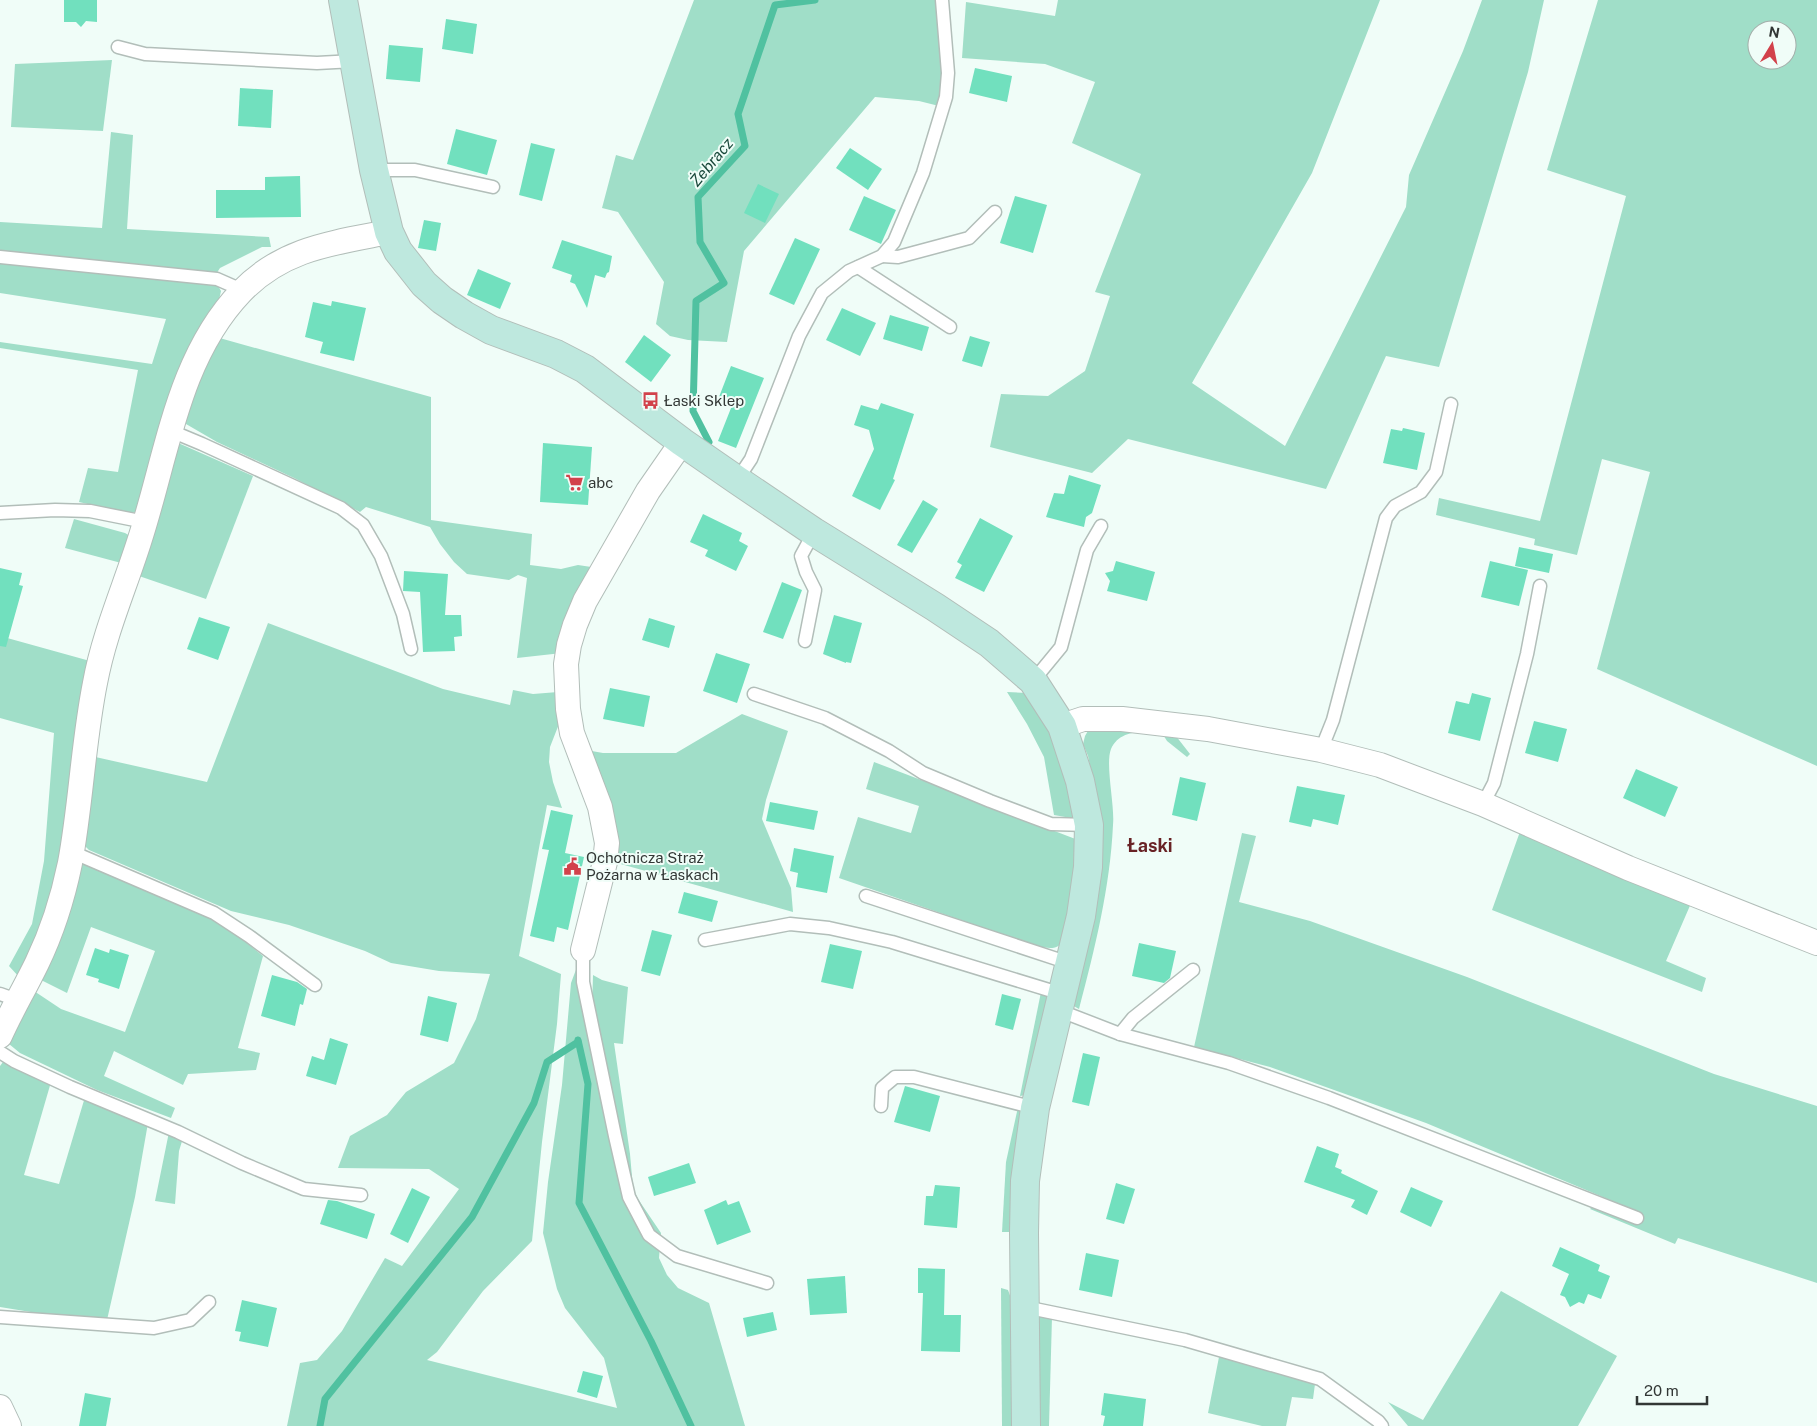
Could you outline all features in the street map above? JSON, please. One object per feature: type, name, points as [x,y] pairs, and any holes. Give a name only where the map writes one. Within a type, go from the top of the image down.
[{"type":"street","points":[[343,0],[374,170],[389,232],[398,251],[411,269],[442,300],[464,316],[491,330],[556,354],[585,369],[682,442],[737,480],[814,532],[935,607],[981,638],[1033,681],[1062,726],[1080,781],[1089,826],[1087,877],[1081,916],[1035,1108],[1025,1181],[1026,1426]]},
{"type":"street","points":[[0,1036],[8,997],[37,963],[54,921],[70,864],[95,682],[111,623],[145,522],[183,388],[207,335],[242,290],[274,265],[313,248],[389,232]]},
{"type":"street","points":[[583,950],[605,862],[607,843],[600,807],[572,733],[568,709],[566,664],[568,645],[585,601],[648,491],[682,442]]},
{"type":"street","points":[[1062,726],[1083,719],[1122,719],[1208,729],[1321,750],[1380,765],[1483,804],[1628,868],[1817,943]]},
{"type":"street","points":[[0,1407],[8,1426]]},
{"type":"lane","points":[[737,480],[751,459],[798,336],[822,292],[849,271],[882,256],[894,242],[923,173],[946,97],[948,73],[942,0]]},
{"type":"lane","points":[[118,47],[145,54],[317,63],[354,61]]},
{"type":"lane","points":[[374,170],[415,170],[493,187]]},
{"type":"lane","points":[[882,256],[898,257],[969,238],[995,212]]},
{"type":"lane","points":[[0,257],[217,279],[242,290]]},
{"type":"lane","points":[[858,267],[950,327]]},
{"type":"lane","points":[[1321,750],[1333,720],[1386,518],[1395,506],[1421,492],[1436,472],[1451,404]]},
{"type":"lane","points":[[171,431],[341,508],[363,525],[381,556],[403,614],[411,649]]},
{"type":"lane","points":[[0,513],[55,510],[90,511],[145,522]]},
{"type":"lane","points":[[1033,681],[1061,647],[1087,550],[1101,526]]},
{"type":"lane","points":[[804,641],[815,590],[801,556],[814,532]]},
{"type":"lane","points":[[1483,804],[1494,783],[1527,654],[1540,586]]},
{"type":"lane","points":[[754,694],[825,718],[889,751],[923,773],[990,801],[1051,824],[1089,826]]},
{"type":"lane","points":[[72,852],[214,913],[249,936],[314,985]]},
{"type":"lane","points":[[866,896],[1069,963]]},
{"type":"lane","points":[[705,940],[790,924],[829,928],[892,942],[1060,1002],[1120,1034],[1229,1063],[1329,1098],[1637,1218]]},
{"type":"lane","points":[[583,950],[582,982],[617,1144],[630,1197],[648,1235],[677,1256],[767,1284]]},
{"type":"lane","points":[[1120,1034],[1132,1018],[1193,970]]},
{"type":"lane","points":[[0,1052],[14,1061],[70,1087],[178,1132],[242,1163],[304,1189],[361,1196]]},
{"type":"lane","points":[[881,1106],[882,1088],[895,1077],[914,1077],[1035,1108]]},
{"type":"lane","points":[[0,1317],[154,1328],[190,1320],[209,1302]]},
{"type":"lane","points":[[1025,1307],[1185,1340],[1320,1379],[1378,1421],[1382,1426]]},
{"type":"green space","points":[[694,0],[937,0],[942,77],[939,106],[919,101],[875,97],[744,251],[727,342],[688,340],[670,336],[656,324],[664,282],[618,212],[602,208],[616,155],[633,160]]},
{"type":"green space","points":[[1058,0],[1380,0],[1312,173],[1192,383],[1285,446],[1406,207],[1409,175],[1463,51],[1482,0],[1544,0],[1528,72],[1439,367],[1386,356],[1326,489],[1128,439],[1092,473],[990,447],[1001,394],[1048,396],[1085,371],[1110,296],[1095,292],[1141,174],[1072,143],[1095,82],[1045,64],[962,58],[966,2],[1055,16]]},
{"type":"green space","points":[[1598,0],[1817,0],[1817,766],[1597,669],[1650,472],[1602,459],[1577,555],[1534,545],[1535,539],[1436,515],[1439,498],[1540,521],[1626,196],[1547,170]]},
{"type":"green space","points":[[112,60],[103,131],[11,127],[15,64]]},
{"type":"green space","points":[[111,132],[133,135],[127,229],[269,237],[271,247],[262,247],[220,268],[211,282],[217,284],[221,291],[219,300],[137,512],[126,513],[79,502],[88,468],[118,472],[138,370],[0,348],[0,342],[152,364],[166,319],[0,293],[0,222],[102,228]]},
{"type":"green space","points":[[216,337],[431,397],[431,520],[532,534],[530,565],[561,569],[578,565],[598,568],[562,653],[517,658],[527,578],[518,575],[509,580],[467,574],[454,562],[430,527],[366,507],[360,512],[294,478],[217,442],[186,424],[183,414]]},
{"type":"green space","points":[[176,442],[253,476],[206,599],[139,576]]},
{"type":"green space","points":[[74,519],[130,536],[125,564],[65,548]]},
{"type":"green space","points":[[268,623],[443,689],[510,705],[513,690],[533,694],[558,692],[559,724],[550,747],[549,762],[553,782],[562,808],[547,805],[519,956],[561,974],[532,1241],[483,1291],[437,1352],[427,1360],[617,1408],[604,1358],[565,1308],[557,1289],[543,1233],[548,1182],[562,1085],[571,983],[577,967],[592,1009],[593,975],[602,980],[628,987],[623,1044],[614,1043],[633,1188],[638,1199],[661,1233],[659,1258],[667,1275],[678,1288],[709,1303],[745,1426],[287,1426],[300,1363],[317,1360],[342,1331],[385,1258],[402,1266],[459,1189],[429,1169],[338,1168],[350,1136],[387,1115],[406,1092],[454,1063],[476,1019],[490,974],[439,971],[391,963],[365,951],[289,925],[231,911],[89,850],[82,843],[91,756],[207,782]]},
{"type":"green space","points":[[0,636],[90,661],[61,872],[20,978],[9,966],[32,924],[44,861],[54,733],[0,718]]},
{"type":"green space","points":[[1007,692],[1027,693],[1048,724],[1076,813],[1071,818],[1054,815],[1044,757],[1027,724]]},
{"type":"green space","points":[[742,714],[788,731],[766,800],[762,819],[791,888],[793,912],[617,863],[615,832],[586,750],[603,753],[676,753]]},
{"type":"green space","points":[[1108,724],[1172,731],[1190,754],[1187,757],[1167,741],[1162,733],[1155,732],[1127,735],[1115,742],[1111,749],[1109,765],[1113,817],[1109,872],[1096,941],[1079,1009],[1072,1005],[1090,925],[1099,863],[1100,816],[1088,756],[1083,744],[1089,729],[1098,725]]},
{"type":"green space","points":[[874,762],[1078,840],[1064,941],[1052,948],[1036,946],[839,878],[858,817],[911,833],[919,806],[866,789]]},
{"type":"green space","points":[[1522,826],[1692,901],[1666,961],[1706,978],[1702,992],[1492,910]]},
{"type":"green space","points":[[1242,833],[1256,836],[1239,902],[1310,921],[1467,977],[1714,1074],[1817,1106],[1817,1283],[1678,1238],[1675,1244],[1590,1209],[1592,1207],[1641,1213],[1426,1123],[1270,1067],[1194,1047]]},
{"type":"green space","points":[[83,863],[222,923],[263,956],[238,1048],[260,1053],[256,1070],[188,1074],[183,1085],[114,1051],[104,1076],[175,1108],[171,1118],[97,1090],[20,1053],[9,1044],[10,1029],[34,991],[61,1009],[125,1032],[155,951],[91,927],[67,993],[41,980],[46,972],[72,883]]},
{"type":"green space","points":[[1041,992],[1052,995],[1026,1095],[1020,1096]]},
{"type":"green space","points":[[3,1062],[9,1062],[51,1082],[24,1175],[59,1184],[85,1097],[148,1123],[135,1197],[107,1320],[43,1314],[0,1307],[0,1066]]},
{"type":"green space","points":[[1018,1107],[1025,1110],[1012,1232],[1002,1232],[1006,1162]]},
{"type":"green space","points":[[169,1132],[183,1138],[179,1151],[175,1204],[155,1201]]},
{"type":"green space","points":[[1001,1288],[1008,1290],[1012,1301],[1016,1426],[1002,1426]]},
{"type":"green space","points":[[1501,1291],[1617,1356],[1578,1426],[1408,1426],[1388,1402],[1423,1420]]},
{"type":"green space","points":[[1037,1314],[1052,1317],[1049,1426],[1038,1426]]},
{"type":"green space","points":[[1219,1357],[1315,1384],[1313,1399],[1292,1397],[1286,1426],[1262,1426],[1208,1413]]},
{"type":"building","points":[[64,0],[97,0],[97,22],[86,21],[81,27],[76,22],[64,22]]},
{"type":"building","points":[[446,19],[477,24],[473,54],[442,49]]},
{"type":"building","points":[[389,45],[423,48],[420,82],[386,79]]},
{"type":"building","points":[[975,68],[1012,76],[1007,102],[969,93]]},
{"type":"building","points":[[240,88],[273,90],[271,128],[238,126]]},
{"type":"building","points":[[456,129],[497,140],[487,175],[447,164]]},
{"type":"building","points":[[531,143],[555,149],[542,201],[519,195]]},
{"type":"building","points":[[850,148],[882,169],[868,190],[836,168]]},
{"type":"building","points":[[300,176],[301,217],[216,218],[216,190],[265,190],[265,177]]},
{"type":"building","points":[[758,184],[779,194],[765,223],[744,213]]},
{"type":"building","points":[[864,196],[896,210],[881,244],[849,230]]},
{"type":"building","points":[[1015,196],[1047,205],[1033,253],[1000,243]]},
{"type":"building","points":[[424,220],[441,223],[436,251],[418,248]]},
{"type":"building","points":[[795,238],[820,249],[794,305],[769,294]]},
{"type":"building","points":[[562,240],[612,256],[609,272],[605,278],[595,275],[587,308],[575,284],[570,282],[572,275],[552,268]]},
{"type":"building","points":[[478,269],[511,283],[500,309],[467,295]]},
{"type":"building","points":[[332,301],[366,308],[354,361],[320,353],[323,342],[305,337],[313,302],[331,306]]},
{"type":"building","points":[[842,308],[876,323],[860,356],[826,340]]},
{"type":"building","points":[[890,315],[929,327],[922,351],[883,339]]},
{"type":"building","points":[[644,335],[671,355],[651,382],[625,362]]},
{"type":"building","points":[[970,336],[990,342],[982,367],[962,361]]},
{"type":"building","points":[[731,366],[764,378],[736,448],[718,441],[733,403],[719,397]]},
{"type":"building","points":[[881,403],[914,414],[893,479],[895,480],[880,510],[852,496],[874,449],[869,430],[854,425],[861,405],[878,410]]},
{"type":"building","points":[[1403,428],[1425,433],[1417,470],[1383,463],[1391,429],[1402,431]]},
{"type":"building","points":[[543,443],[592,447],[588,505],[540,502]]},
{"type":"building","points":[[1069,475],[1101,485],[1092,513],[1086,517],[1084,527],[1046,517],[1054,493],[1064,494]]},
{"type":"building","points":[[923,500],[938,509],[912,553],[897,545]]},
{"type":"building","points":[[703,514],[742,533],[739,541],[748,546],[736,571],[705,556],[708,550],[690,542]]},
{"type":"building","points":[[980,518],[1013,536],[984,592],[955,578],[962,565],[957,562]]},
{"type":"building","points":[[1519,547],[1553,554],[1549,573],[1515,566]]},
{"type":"building","points":[[1116,561],[1155,572],[1147,601],[1107,591],[1110,581],[1105,573],[1113,571]]},
{"type":"building","points":[[1490,561],[1528,570],[1519,606],[1481,597]]},
{"type":"building","points":[[0,568],[22,573],[19,585],[23,586],[6,647],[0,646]]},
{"type":"building","points":[[404,571],[448,574],[445,615],[461,615],[462,636],[454,637],[455,651],[423,652],[420,592],[403,591]]},
{"type":"building","points":[[782,582],[802,590],[783,639],[763,632]]},
{"type":"building","points":[[834,615],[862,623],[851,663],[846,663],[823,654]]},
{"type":"building","points":[[199,617],[230,627],[218,660],[187,649]]},
{"type":"building","points":[[649,618],[675,626],[669,648],[642,640]]},
{"type":"building","points":[[716,653],[750,664],[737,703],[703,691]]},
{"type":"building","points":[[610,688],[650,696],[644,727],[603,719]]},
{"type":"building","points":[[1472,693],[1491,698],[1480,741],[1448,733],[1456,701],[1469,704]]},
{"type":"building","points":[[1534,721],[1567,729],[1558,762],[1525,753]]},
{"type":"building","points":[[1636,769],[1678,787],[1665,817],[1623,798]]},
{"type":"building","points":[[1180,777],[1206,783],[1197,821],[1172,815]]},
{"type":"building","points":[[1297,786],[1345,795],[1338,825],[1313,819],[1311,827],[1289,822]]},
{"type":"building","points":[[770,802],[818,811],[814,830],[766,821]]},
{"type":"building","points":[[551,810],[573,815],[565,853],[584,857],[568,930],[557,927],[554,942],[530,936],[549,850],[542,849]]},
{"type":"building","points":[[794,848],[834,856],[827,893],[796,887],[798,873],[790,871]]},
{"type":"building","points":[[684,892],[718,901],[712,922],[678,913]]},
{"type":"building","points":[[652,930],[672,935],[660,976],[641,971]]},
{"type":"building","points":[[1139,943],[1176,951],[1170,978],[1164,983],[1132,976]]},
{"type":"building","points":[[830,944],[862,951],[853,989],[821,982]]},
{"type":"building","points":[[95,948],[109,953],[110,949],[129,955],[119,989],[98,982],[99,979],[86,975]]},
{"type":"building","points":[[272,975],[297,982],[307,989],[303,1005],[300,1004],[295,1026],[261,1016]]},
{"type":"building","points":[[1002,994],[1021,999],[1013,1030],[995,1025]]},
{"type":"building","points":[[428,996],[457,1003],[448,1042],[420,1035]]},
{"type":"building","points":[[330,1038],[348,1044],[336,1085],[306,1076],[312,1056],[324,1060]]},
{"type":"building","points":[[1083,1053],[1100,1057],[1089,1106],[1072,1102]]},
{"type":"building","points":[[905,1086],[940,1096],[930,1132],[894,1122]]},
{"type":"building","points":[[1317,1146],[1339,1154],[1335,1167],[1342,1170],[1341,1173],[1378,1191],[1367,1215],[1351,1207],[1355,1200],[1304,1182]]},
{"type":"building","points":[[689,1163],[696,1183],[654,1196],[648,1177]]},
{"type":"building","points":[[1116,1183],[1135,1189],[1124,1224],[1106,1219]]},
{"type":"building","points":[[935,1185],[960,1187],[957,1228],[924,1225],[926,1196],[933,1196]]},
{"type":"building","points":[[1411,1187],[1443,1201],[1431,1227],[1400,1212]]},
{"type":"building","points":[[412,1188],[430,1197],[408,1243],[390,1234]]},
{"type":"building","points":[[328,1200],[337,1201],[375,1214],[367,1239],[320,1224]]},
{"type":"building","points":[[726,1200],[728,1205],[739,1201],[751,1232],[717,1245],[704,1210]]},
{"type":"building","points":[[1560,1247],[1600,1265],[1598,1271],[1610,1276],[1601,1299],[1588,1294],[1584,1304],[1579,1302],[1570,1307],[1565,1297],[1560,1295],[1569,1274],[1552,1266]]},
{"type":"building","points":[[1086,1253],[1119,1260],[1112,1297],[1079,1290]]},
{"type":"building","points":[[918,1268],[945,1269],[944,1315],[961,1315],[960,1352],[921,1351],[923,1293],[918,1293]]},
{"type":"building","points":[[845,1276],[847,1313],[810,1315],[807,1279]]},
{"type":"building","points":[[242,1300],[277,1308],[268,1347],[239,1341],[241,1332],[235,1331]]},
{"type":"building","points":[[773,1312],[777,1330],[747,1337],[743,1318]]},
{"type":"building","points":[[583,1371],[603,1376],[597,1398],[577,1392]]},
{"type":"building","points":[[85,1393],[111,1398],[106,1426],[79,1426]]},
{"type":"building","points":[[1104,1393],[1146,1399],[1143,1426],[1103,1426],[1105,1416],[1101,1415]]},
{"type":"waterway","name":"Żebracz","points":[[709,442],[693,411],[696,301],[724,283],[700,242],[698,197],[745,146],[738,114],[775,5],[815,0]]},
{"type":"waterway","points":[[578,1040],[588,1084],[579,1203],[651,1341],[691,1426]]},
{"type":"waterway","points":[[320,1426],[325,1399],[472,1217],[534,1103],[547,1062],[578,1042]]},
{"type":"place","name":"Łaski Sklep","points":[[650,401]]},
{"type":"place","name":"abc","points":[[574,483]]},
{"type":"place","name":"Ochotnicza Straż Pożarna w Łaskach","points":[[572,867]]},
{"type":"district","name":"Łaski","points":[[1150,846]]}]
